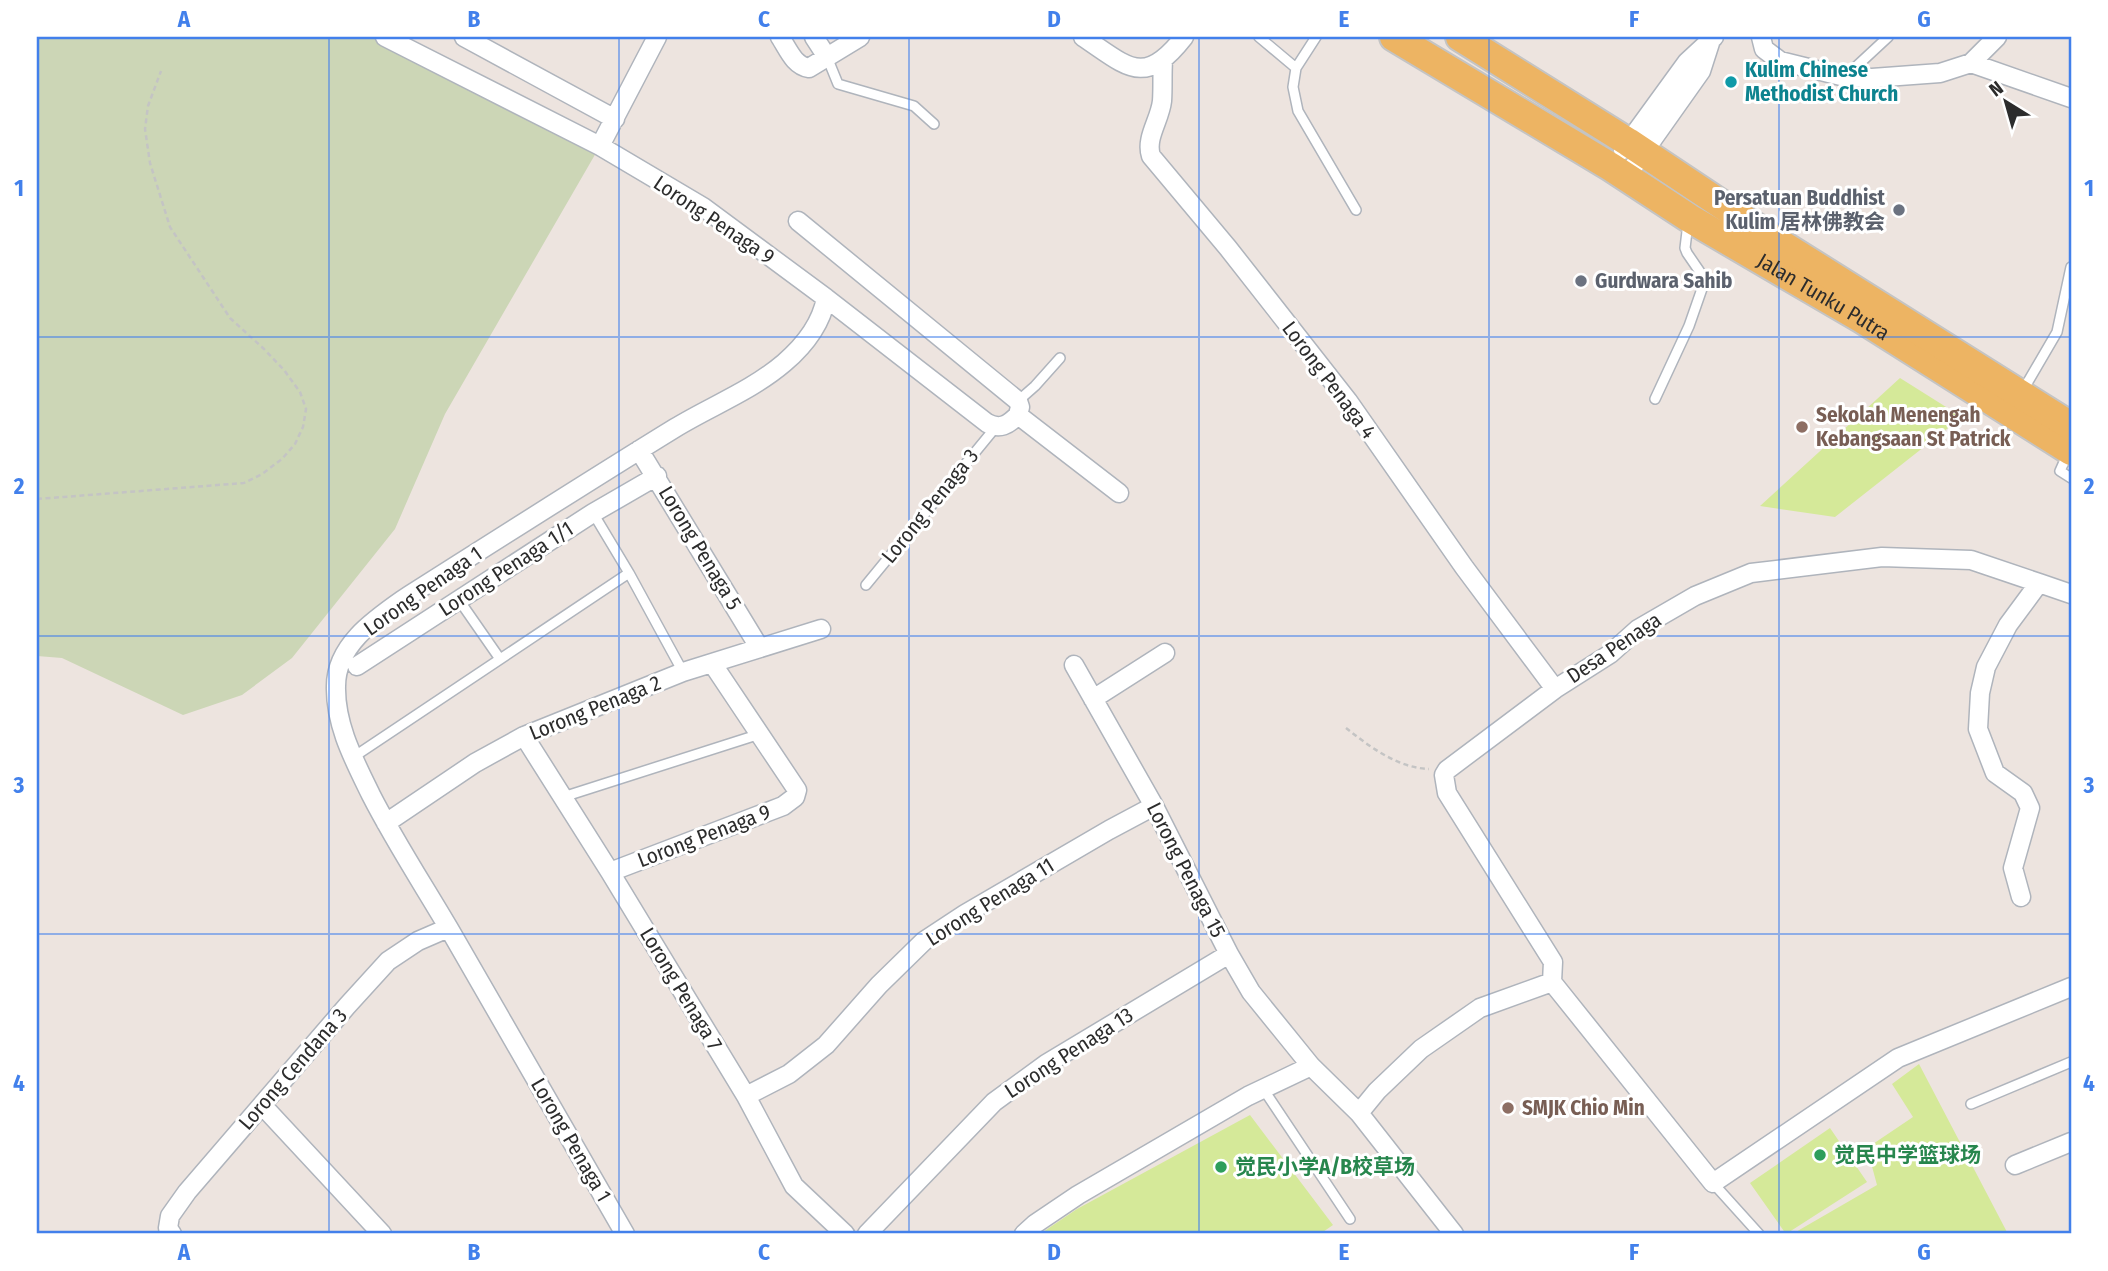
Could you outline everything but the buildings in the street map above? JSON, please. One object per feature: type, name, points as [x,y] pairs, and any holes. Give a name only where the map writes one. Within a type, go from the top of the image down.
[{"type":"main road","name":"Jalan Tunku Putra","points":[[1394,37],[1689,218],[2071,442]]},
{"type":"main road","name":"Jalan Tunku Putra","points":[[1460,37],[2021,393],[2071,442]]},
{"type":"street","name":"Lorong Penaga 9","points":[[385,37],[600,146],[702,207],[995,428]]},
{"type":"street","points":[[600,146],[657,37]]},
{"type":"street","points":[[780,37],[796,62],[809,68],[860,37]]},
{"type":"street","points":[[814,37],[827,58]]},
{"type":"street","points":[[1083,37],[1132,67],[1143,69],[1163,61],[1184,37]]},
{"type":"street","points":[[1761,37],[1763,49],[1780,61],[1845,77],[1872,78],[1940,74],[1971,63],[1997,37]]},
{"type":"street","points":[[473,39],[615,119]]},
{"type":"street","points":[[1618,172],[1654,122],[1701,71],[1712,40]]},
{"type":"street","name":"Lorong Penaga 4","points":[[1163,61],[1162,104],[1151,138],[1149,149],[1152,156],[1348,401],[1464,567],[1555,689]]},
{"type":"street","points":[[1971,63],[2071,99]]},
{"type":"street","points":[[1603,127],[1620,130],[1654,122]]},
{"type":"street","points":[[1654,122],[1660,154],[1667,168]]},
{"type":"street","points":[[798,220],[1119,493]]},
{"type":"street","name":"Lorong Penaga 1","points":[[625,1234],[386,823],[352,758],[339,717],[335,686],[337,671],[351,643],[376,618],[639,450],[750,388],[785,362],[813,334],[823,314],[826,298]]},
{"type":"street","points":[[995,428],[1008,424],[1018,408]]},
{"type":"street","name":"Lorong Penaga 5","points":[[639,450],[758,647]]},
{"type":"street","name":"Lorong Penaga 1/1","points":[[357,666],[593,513],[657,476]]},
{"type":"street","name":"Desa Penaga","points":[[1447,770],[1555,689],[1610,654],[1638,629],[1695,596],[1751,573],[1882,557],[1971,560],[2071,594]]},
{"type":"street","points":[[2021,897],[2013,868],[2030,808],[2023,793],[1995,773],[1978,729],[1980,693],[1986,667],[2008,625],[2039,583]]},
{"type":"street","name":"Lorong Penaga 2","points":[[386,823],[475,763],[524,736],[683,672],[821,629]]},
{"type":"street","points":[[1093,699],[1165,653]]},
{"type":"street","points":[[712,663],[760,733]]},
{"type":"street","name":"Lorong Penaga 15","points":[[1074,665],[1154,806],[1251,992],[1311,1066],[1359,1113],[1454,1234]]},
{"type":"street","name":"Lorong Penaga 9","points":[[610,872],[783,806],[795,797],[797,790],[760,733]]},
{"type":"street","name":"Lorong Penaga 7","points":[[524,736],[746,1096],[794,1186],[845,1234]]},
{"type":"street","points":[[1447,770],[1444,775],[1447,793],[1553,962],[1552,982],[1713,1183],[1899,1058],[2071,987]]},
{"type":"street","name":"Lorong Penaga 11","points":[[746,1096],[789,1074],[826,1045],[878,985],[924,941],[965,914],[1154,806]]},
{"type":"street","name":"Lorong Cendana 3","points":[[172,1234],[168,1228],[170,1216],[187,1192],[347,1006],[388,961],[418,941],[448,928]]},
{"type":"street","name":"Lorong Penaga 13","points":[[867,1234],[994,1102],[1046,1064],[1229,954]]},
{"type":"street","points":[[1359,1113],[1377,1091],[1421,1049],[1480,1008],[1552,982]]},
{"type":"street","points":[[1024,1234],[1078,1195],[1248,1096],[1311,1066]]},
{"type":"street","points":[[262,1105],[382,1234]]},
{"type":"street","points":[[2015,1166],[2071,1142]]},
{"type":"lane","points":[[1259,37],[1296,68]]},
{"type":"lane","points":[[1316,37],[1296,68],[1293,87],[1298,111],[1356,210]]},
{"type":"lane","points":[[1845,77],[1888,37]]},
{"type":"lane","points":[[827,58],[838,83],[914,106],[934,124]]},
{"type":"lane","points":[[1656,399],[1689,326],[1704,283],[1685,248],[1689,218]]},
{"type":"lane","points":[[2021,393],[2057,332],[2071,267]]},
{"type":"lane","points":[[1018,408],[1060,358]]},
{"type":"lane","name":"Lorong Penaga 3","points":[[866,585],[995,428]]},
{"type":"lane","points":[[2071,442],[2060,471],[2071,478]]},
{"type":"lane","points":[[593,513],[683,672]]},
{"type":"lane","points":[[352,758],[629,573]]},
{"type":"lane","points":[[459,600],[500,659]]},
{"type":"lane","points":[[563,797],[760,733]]},
{"type":"lane","points":[[1971,1104],[2071,1062]]},
{"type":"lane","points":[[1264,1090],[1350,1219]]},
{"type":"lane","points":[[1713,1183],[1759,1234]]},
{"type":"path","points":[[37,499],[244,483],[282,459],[295,444],[303,427],[306,409],[300,392],[264,349],[230,318],[170,227],[150,163],[145,129],[148,106],[162,71]]},
{"type":"path","points":[[1346,728],[1398,762],[1421,769],[1447,770]]},
{"type":"green space","points":[[37,37],[385,37],[600,146],[445,414],[395,529],[292,658],[242,695],[183,715],[62,658],[37,656]]},
{"type":"green space","points":[[1900,378],[1962,417],[1835,517],[1760,506]]},
{"type":"green space","points":[[1919,1064],[2008,1234],[1795,1234],[1877,1185],[1867,1148],[1913,1117],[1892,1084]]},
{"type":"green space","name":"觉民小学A/B校草场","points":[[1250,1115],[1333,1225],[1320,1234],[1040,1234],[1077,1209]]},
{"type":"green space","name":"觉民中学篮球场","points":[[1830,1128],[1867,1182],[1786,1234],[1750,1183]]},
{"type":"place","name":"Kulim Chinese Methodist Church","points":[[1731,82]]},
{"type":"place","name":"Persatuan Buddhist Kulim 居林佛教会","points":[[1899,210]]},
{"type":"place","name":"Gurdwara Sahib","points":[[1581,281]]},
{"type":"place","name":"Sekolah Menengah Kebangsaan St Patrick","points":[[1802,427]]},
{"type":"place","name":"SMJK Chio Min","points":[[1508,1108]]},
{"type":"place","name":"觉民中学篮球场","points":[[1820,1155]]},
{"type":"place","name":"觉民小学A/B校草场","points":[[1221,1167]]}]
